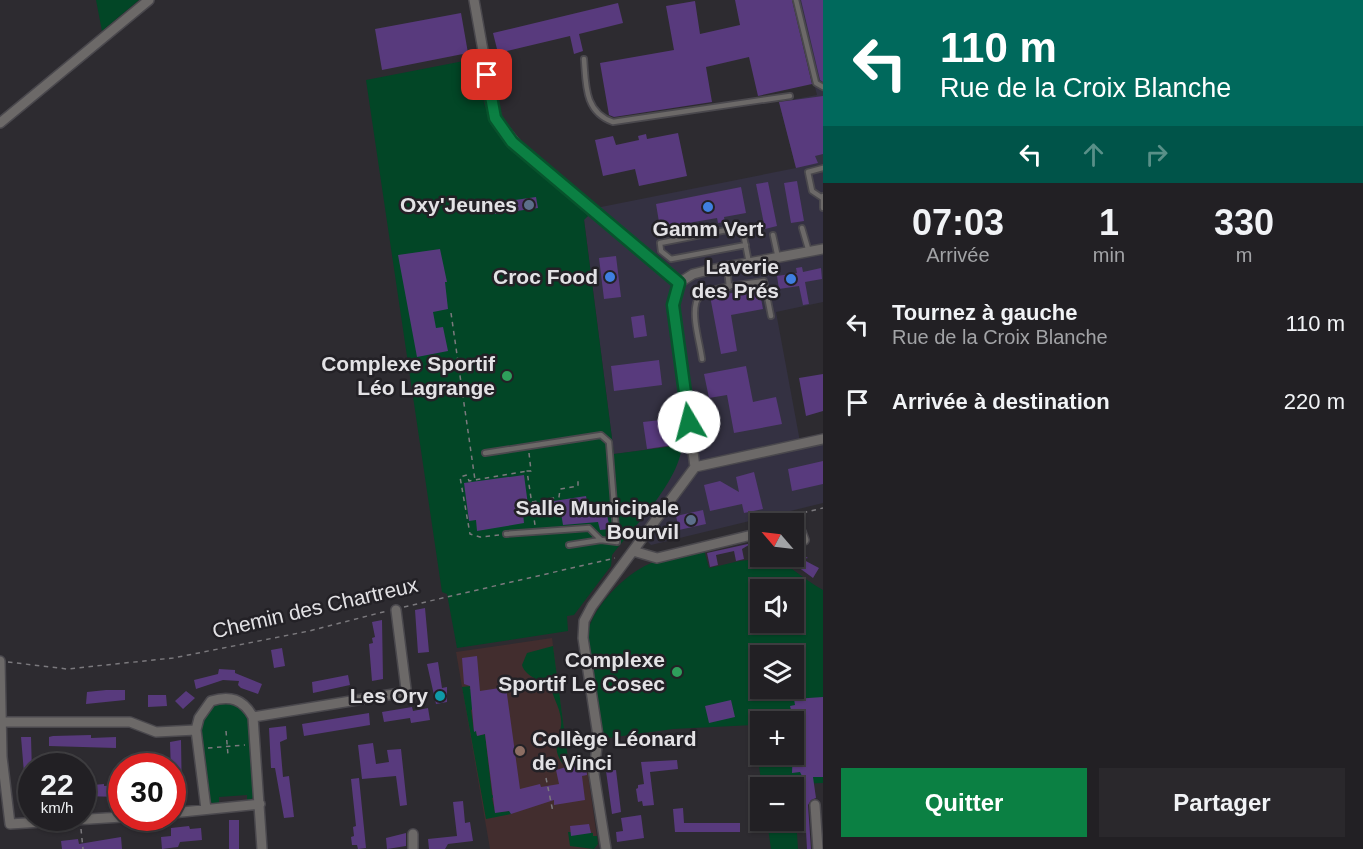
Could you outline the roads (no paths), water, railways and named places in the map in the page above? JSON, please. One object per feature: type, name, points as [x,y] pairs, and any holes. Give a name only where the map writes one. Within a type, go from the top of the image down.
[{"type":"street","points":[[0,123],[149,0]]},
{"type":"street","points":[[474,0],[493,107],[502,129],[520,150],[679,283]]},
{"type":"street","points":[[695,467],[673,305],[679,283],[693,274],[823,249]]},
{"type":"street","points":[[606,849],[594,774],[598,736],[583,638],[584,621],[695,467],[809,440],[823,439]]},
{"type":"street","points":[[633,550],[657,558],[750,535]]},
{"type":"street","points":[[253,717],[400,693],[406,689],[396,610]]},
{"type":"street","points":[[1,661],[5,824],[108,818]]},
{"type":"street","points":[[206,809],[196,730],[204,709],[211,701],[231,697],[241,702],[253,717],[262,849]]},
{"type":"street","points":[[2,722],[130,722],[156,732],[196,730]]},
{"type":"street","points":[[186,811],[260,804]]},
{"type":"street","points":[[815,804],[818,849]]},
{"type":"street","points":[[413,834],[413,849]]},
{"type":"lane","points":[[796,0],[816,83],[823,87]]},
{"type":"lane","points":[[584,59],[588,99],[599,115],[613,122],[790,96]]},
{"type":"lane","points":[[823,168],[808,172],[812,191],[822,196],[823,208]]},
{"type":"lane","points":[[746,245],[671,259],[661,251],[660,243],[742,227],[746,245],[749,263]]},
{"type":"lane","points":[[802,228],[809,252]]},
{"type":"lane","points":[[773,235],[778,258]]},
{"type":"lane","points":[[726,267],[729,287]]},
{"type":"lane","points":[[702,359],[697,300],[711,290],[764,281],[771,316]]},
{"type":"lane","points":[[485,453],[602,435],[609,442],[616,542],[601,540],[569,545]]},
{"type":"lane","points":[[506,534],[589,528],[601,540]]},
{"type":"place","name":"Oxy'Jeunes","points":[[529,205]]},
{"type":"place","name":"Gamm Vert","points":[[708,207]]},
{"type":"place","name":"Croc Food","points":[[610,277]]},
{"type":"place","name":"Laverie des Prés","points":[[791,279]]},
{"type":"place","name":"Complexe Sportif Léo Lagrange","points":[[507,376]]},
{"type":"place","name":"Salle Municipale Bourvil","points":[[691,520]]},
{"type":"place","name":"Complexe Sportif Le Cosec","points":[[677,672]]},
{"type":"place","name":"Les Ory","points":[[440,696]]},
{"type":"place","name":"Collège Léonard de Vinci","points":[[520,751]]}]
